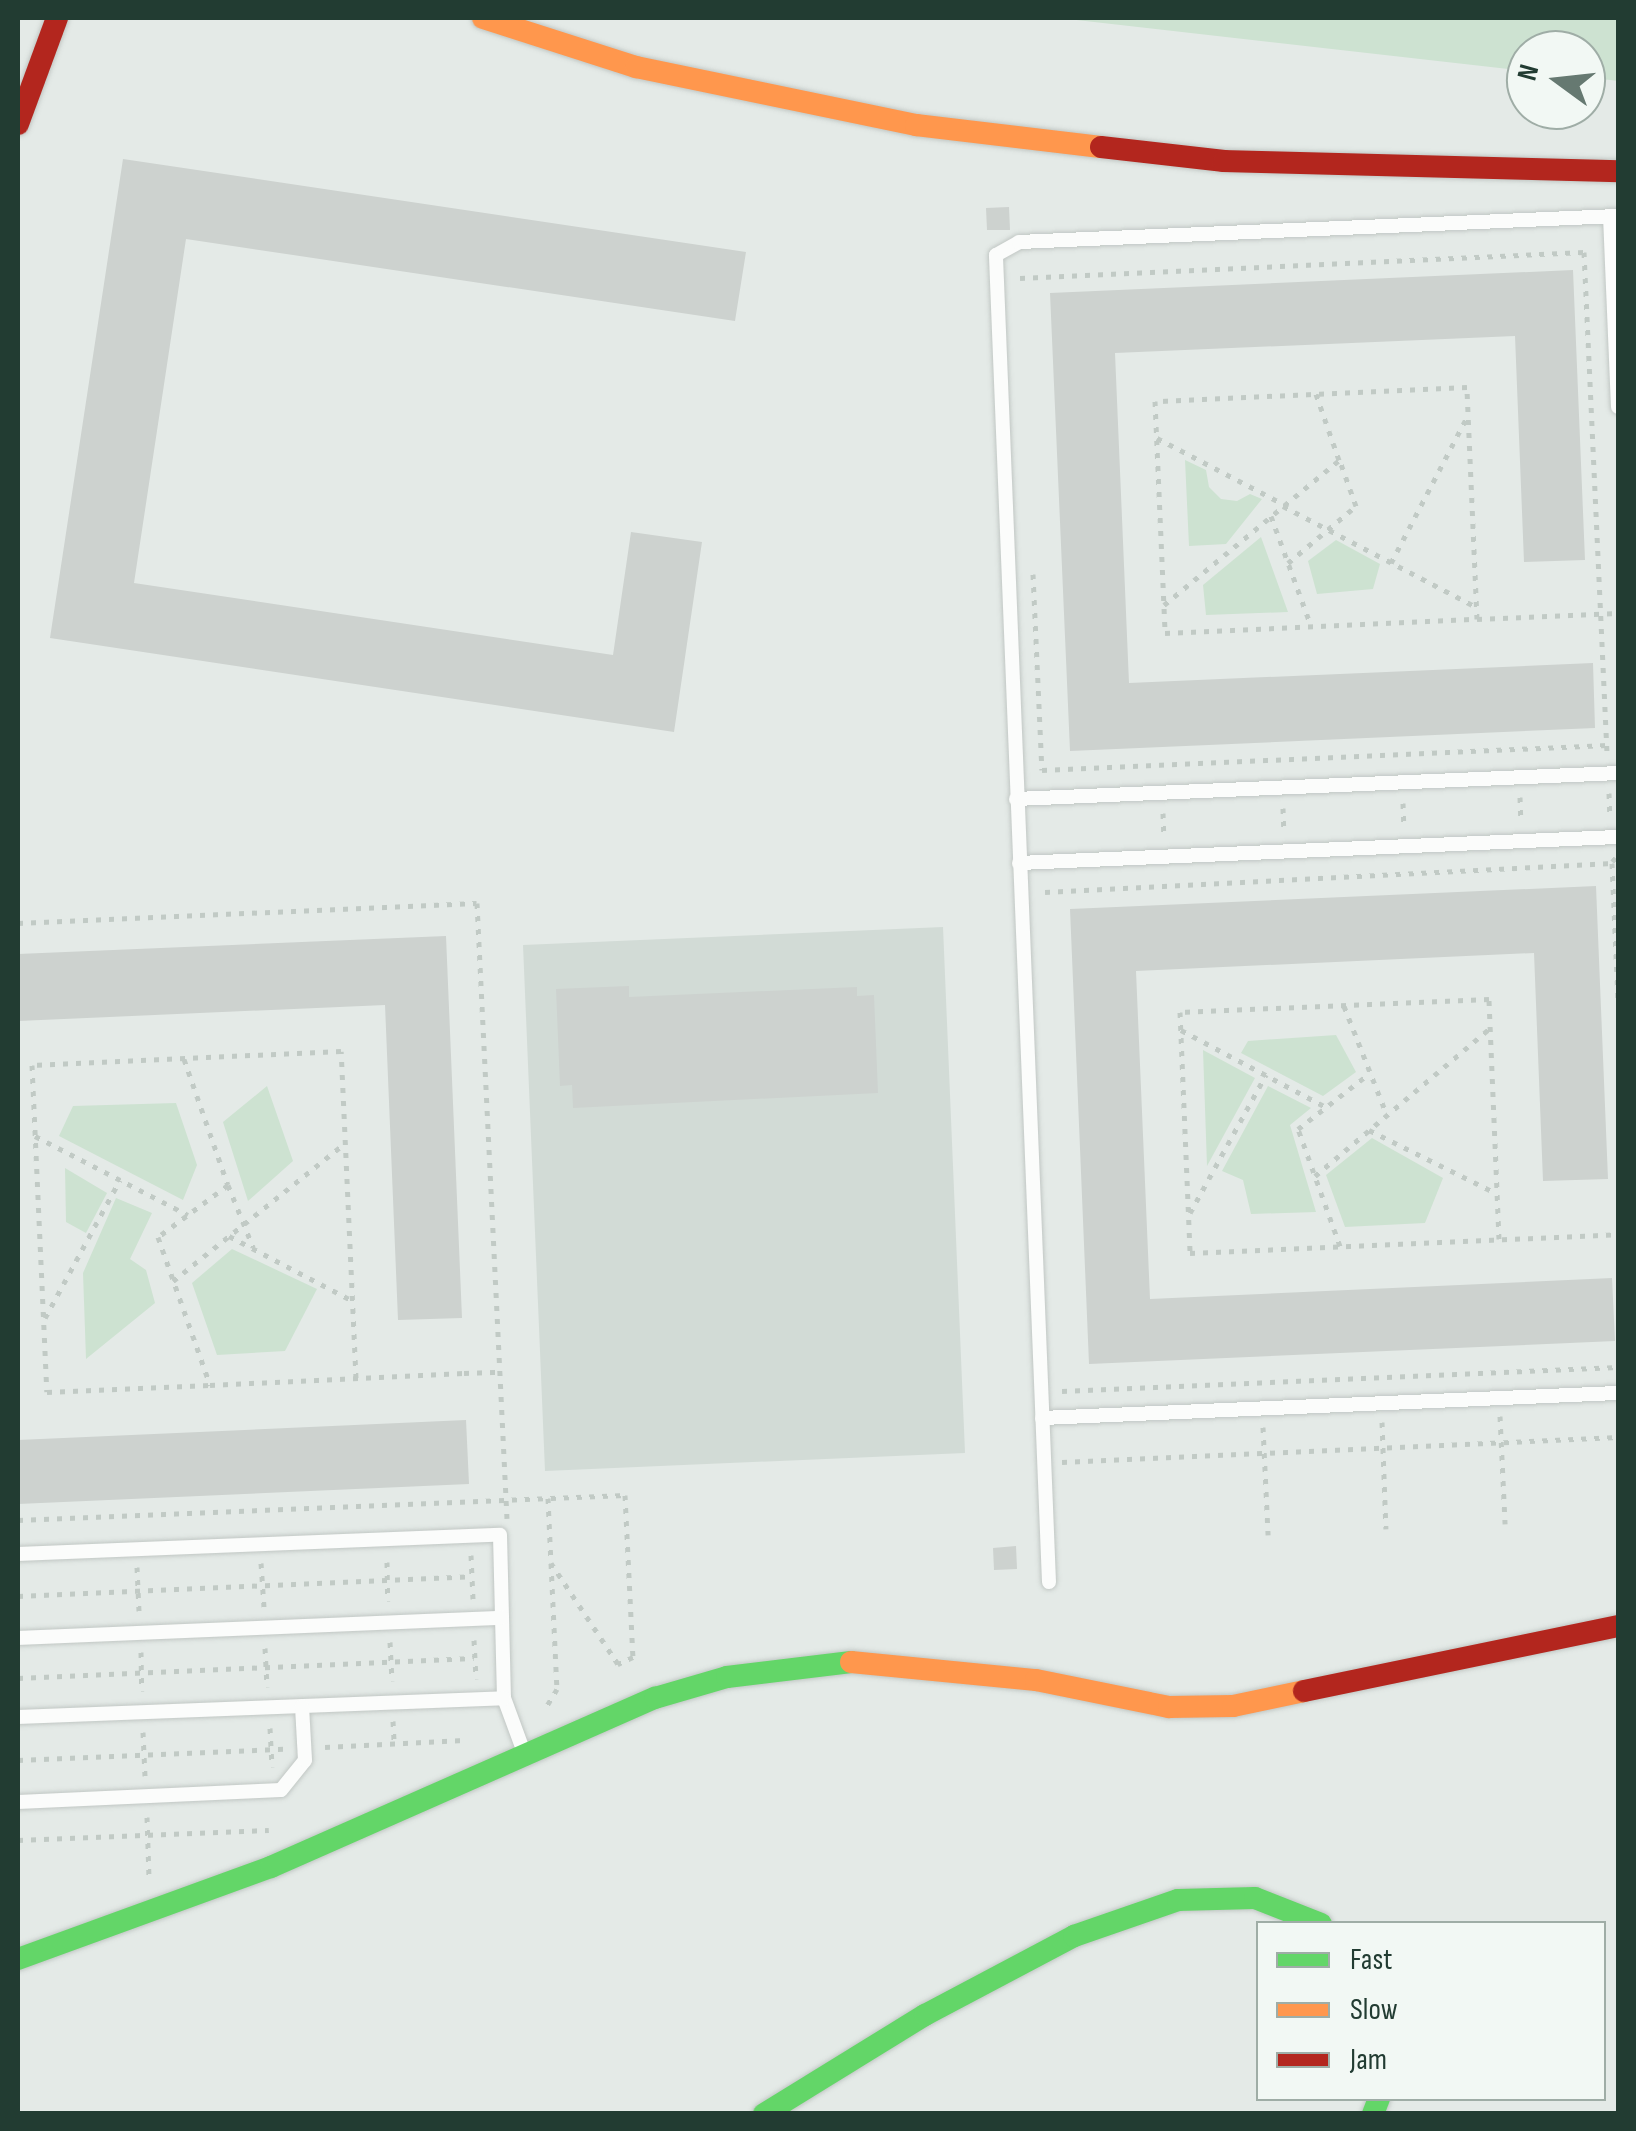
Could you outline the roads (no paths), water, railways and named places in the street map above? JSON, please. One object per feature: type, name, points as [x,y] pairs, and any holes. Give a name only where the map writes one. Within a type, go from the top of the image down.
[{"type":"street","points":[[18,124],[57,18]]},
{"type":"street","points":[[483,18],[636,67],[916,125],[1224,161],[1618,171]]},
{"type":"street","points":[[18,1959],[271,1867],[524,1752],[655,1698],[726,1677],[860,1662],[948,1669],[1170,1707],[1233,1706],[1618,1626]]},
{"type":"street","points":[[764,2114],[925,2015],[1074,1936],[1160,1906],[1255,1898],[1314,1921]]},
{"type":"lane","points":[[1049,1582],[994,270],[1005,244],[1614,216],[1618,407]]},
{"type":"lane","points":[[1016,799],[1613,773]]},
{"type":"lane","points":[[1019,863],[1615,837]]},
{"type":"lane","points":[[1042,1418],[1618,1394]]},
{"type":"lane","points":[[18,1554],[500,1534],[504,1698],[524,1752]]},
{"type":"lane","points":[[18,1638],[502,1618]]},
{"type":"lane","points":[[18,1717],[504,1698]]},
{"type":"lane","points":[[18,1802],[272,1790],[296,1779],[304,1748],[302,1706]]}]
